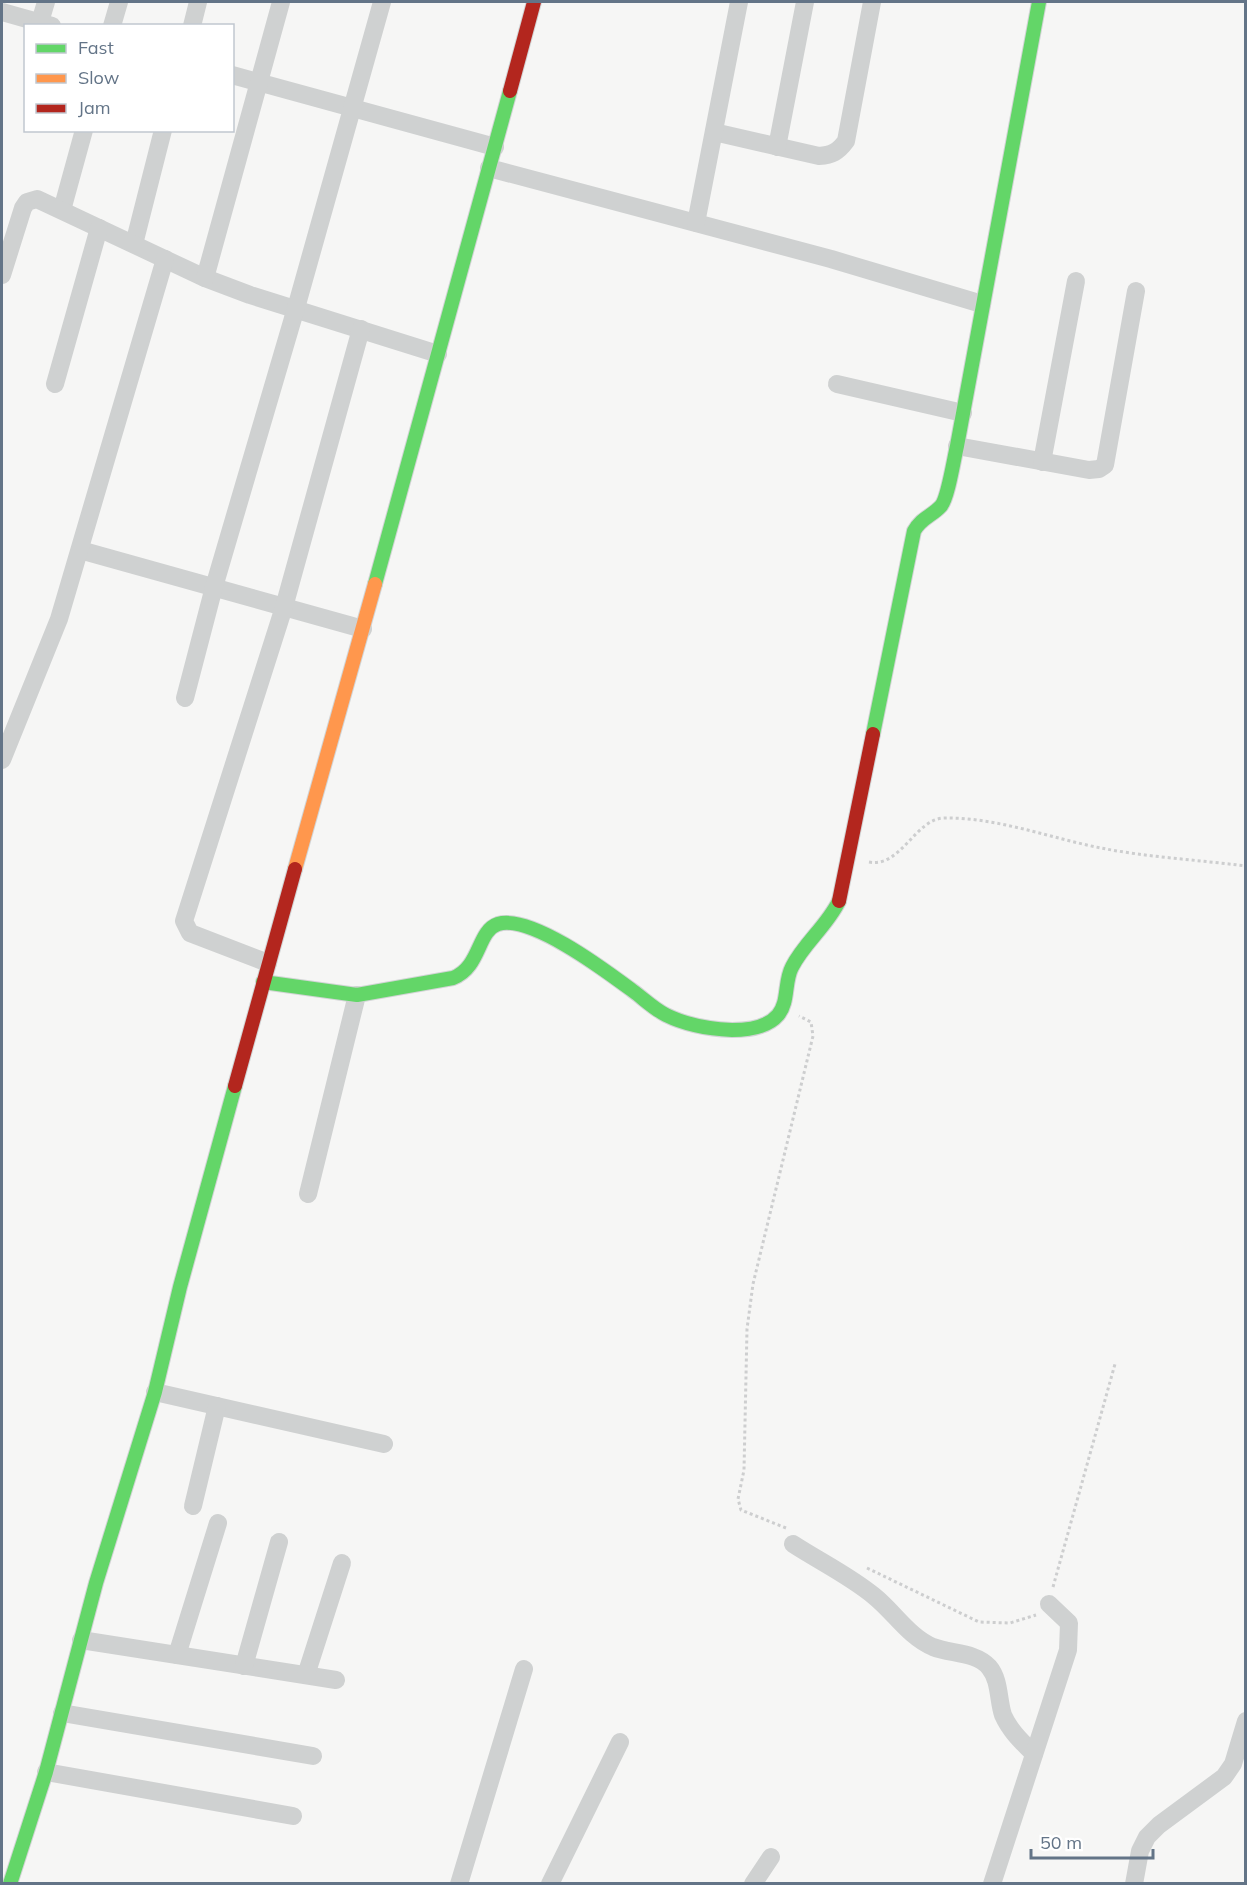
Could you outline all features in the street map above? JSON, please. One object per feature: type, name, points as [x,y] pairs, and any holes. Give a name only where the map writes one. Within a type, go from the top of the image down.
[{"type":"street","points":[[2,12],[46,24],[46,2]]},
{"type":"street","points":[[113,24],[119,2]]},
{"type":"street","points":[[192,24],[198,2]]},
{"type":"street","points":[[205,278],[281,2]]},
{"type":"street","points":[[185,698],[213,587],[296,308],[382,2]]},
{"type":"street","points":[[9,1884],[46,1772],[100,1572],[154,1392],[263,981],[363,629],[534,2]]},
{"type":"street","points":[[696,223],[739,2]]},
{"type":"street","points":[[777,147],[805,2]]},
{"type":"street","points":[[714,132],[819,156],[831,155],[839,151],[846,141],[872,2]]},
{"type":"street","points":[[263,981],[357,995],[453,978],[471,965],[488,931],[498,924],[508,922],[536,929],[566,945],[664,1014],[676,1020],[712,1028],[750,1029],[771,1021],[778,1014],[793,965],[837,906],[914,531],[919,520],[940,508],[944,502],[957,446],[1039,2]]},
{"type":"street","points":[[234,76],[495,147]]},
{"type":"street","points":[[62,210],[83,132]]},
{"type":"street","points":[[134,244],[163,132]]},
{"type":"street","points":[[489,168],[831,259],[982,304]]},
{"type":"street","points":[[2,275],[27,202],[37,199],[205,278],[438,354]]},
{"type":"street","points":[[54,384],[99,228]]},
{"type":"street","points":[[2,760],[57,627],[165,259]]},
{"type":"street","points":[[1042,462],[1076,281]]},
{"type":"street","points":[[957,446],[1089,470],[1099,469],[1105,465],[1136,291]]},
{"type":"street","points":[[268,963],[190,933],[184,921],[284,607],[361,329]]},
{"type":"street","points":[[837,384],[963,413]]},
{"type":"street","points":[[80,550],[363,629]]},
{"type":"street","points":[[308,1194],[357,995]]},
{"type":"street","points":[[154,1392],[384,1444]]},
{"type":"street","points":[[193,1506],[217,1406]]},
{"type":"street","points":[[177,1655],[218,1523]]},
{"type":"street","points":[[791,1537],[873,1595],[921,1641],[934,1647],[968,1655],[988,1665],[996,1679],[1003,1714],[1008,1725],[1035,1754]]},
{"type":"street","points":[[244,1666],[279,1542]]},
{"type":"street","points":[[306,1675],[342,1563]]},
{"type":"street","points":[[992,1884],[1068,1650],[1069,1623],[1048,1604]]},
{"type":"street","points":[[81,1640],[336,1680]]},
{"type":"street","points":[[459,1884],[524,1669]]},
{"type":"street","points":[[62,1713],[313,1756]]},
{"type":"street","points":[[1134,1884],[1140,1851],[1148,1837],[1159,1825],[1224,1777],[1233,1764],[1245,1721]]},
{"type":"street","points":[[550,1884],[620,1742]]},
{"type":"street","points":[[46,1772],[293,1816]]},
{"type":"street","points":[[753,1884],[771,1857]]},
{"type":"path","points":[[848,858],[876,863],[890,859],[937,818],[964,818],[1102,849],[1245,866]]},
{"type":"path","points":[[782,1006],[811,1022],[813,1036],[753,1284],[747,1329],[744,1470],[738,1499],[741,1510],[791,1537]]},
{"type":"path","points":[[863,1566],[979,1622],[1010,1623],[1036,1615],[1048,1604],[1115,1364]]},
{"type":"traffic: fast","points":[[873,734],[914,531],[944,502],[951,478],[1039,2]]},
{"type":"traffic: fast","points":[[375,584],[510,91]]},
{"type":"traffic: fast","points":[[263,982],[357,995],[453,978],[469,966],[491,928],[498,924],[512,923],[529,927],[568,946],[666,1015],[690,1024],[715,1029],[751,1029],[768,1023],[778,1015],[784,1004],[792,967],[839,901]]},
{"type":"traffic: fast","points":[[10,1884],[46,1772],[96,1583],[155,1392],[180,1287],[235,1086]]},
{"type":"traffic: slow","points":[[295,869],[375,584]]},
{"type":"traffic: jam","points":[[510,91],[534,2]]},
{"type":"traffic: jam","points":[[839,901],[873,734]]},
{"type":"traffic: jam","points":[[235,1086],[295,869]]}]
